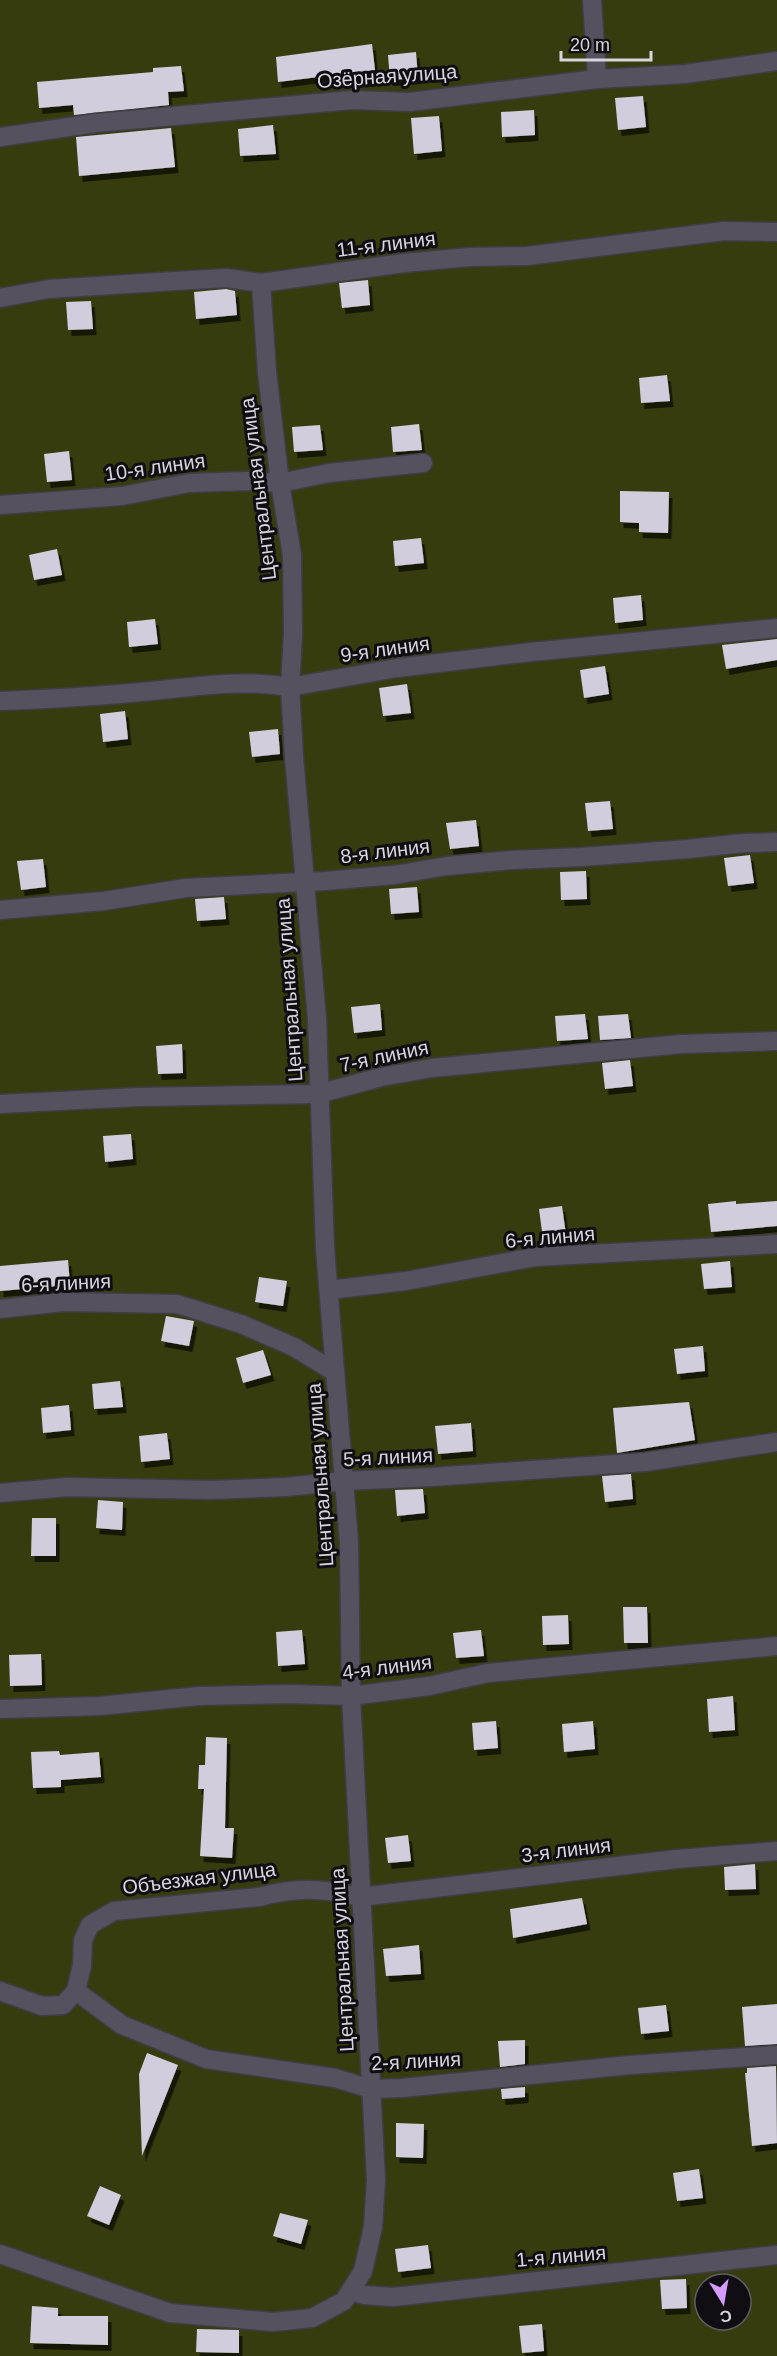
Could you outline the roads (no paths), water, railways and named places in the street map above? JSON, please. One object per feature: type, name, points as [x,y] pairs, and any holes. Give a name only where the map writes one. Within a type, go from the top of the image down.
[{"type":"street","points":[[592,0],[597,79]]},
{"type":"street","name":"Озёрная улица","points":[[0,137],[96,123],[352,100],[410,102],[597,79],[685,74],[777,61]]},
{"type":"street","name":"11-я линия","points":[[0,298],[49,289],[227,278],[261,283],[404,264],[470,257],[526,255],[723,231],[777,232]]},
{"type":"street","name":"Центральная улица","points":[[0,2254],[170,2313],[273,2322],[312,2318],[344,2301],[363,2271],[373,2227],[376,2180],[351,1696],[349,1542],[325,1248],[317,1019],[304,882],[290,687],[292,555],[280,483],[267,372],[261,283]]},
{"type":"street","name":"10-я линия","points":[[0,505],[122,496],[189,483],[248,481],[280,483],[329,473],[423,463]]},
{"type":"street","name":"9-я линия","points":[[0,701],[76,698],[219,682],[290,687],[397,668],[531,652],[777,628]]},
{"type":"street","name":"8-я линия","points":[[0,910],[104,901],[186,888],[394,875],[447,866],[512,860],[777,842]]},
{"type":"street","name":"7-я линия","points":[[0,1104],[138,1097],[318,1094],[381,1077],[432,1068],[670,1045],[777,1041]]},
{"type":"street","name":"6-я линия","points":[[329,1290],[406,1281],[535,1257],[777,1244]]},
{"type":"street","name":"6-я линия","points":[[0,1309],[63,1302],[177,1304],[262,1333],[294,1347],[335,1372]]},
{"type":"street","name":"5-я линия","points":[[0,1493],[67,1487],[168,1490],[254,1489],[343,1481],[645,1462],[777,1442]]},
{"type":"street","name":"4-я линия","points":[[0,1709],[100,1706],[199,1696],[291,1694],[351,1696],[429,1686],[488,1673],[777,1646]]},
{"type":"street","name":"3-я линия","points":[[360,1897],[676,1859],[777,1851]]},
{"type":"street","name":"Объезжая улица","points":[[76,1991],[82,1965],[83,1940],[90,1925],[114,1911],[259,1897],[282,1891],[324,1889],[360,1897]]},
{"type":"street","points":[[0,1991],[42,2006],[63,2005],[76,1991]]},
{"type":"street","name":"2-я линия","points":[[76,1991],[122,2025],[206,2059],[335,2078],[371,2089],[402,2088],[630,2065],[777,2055]]},
{"type":"street","name":"1-я линия","points":[[351,2291],[364,2295],[393,2297],[777,2255]]}]
